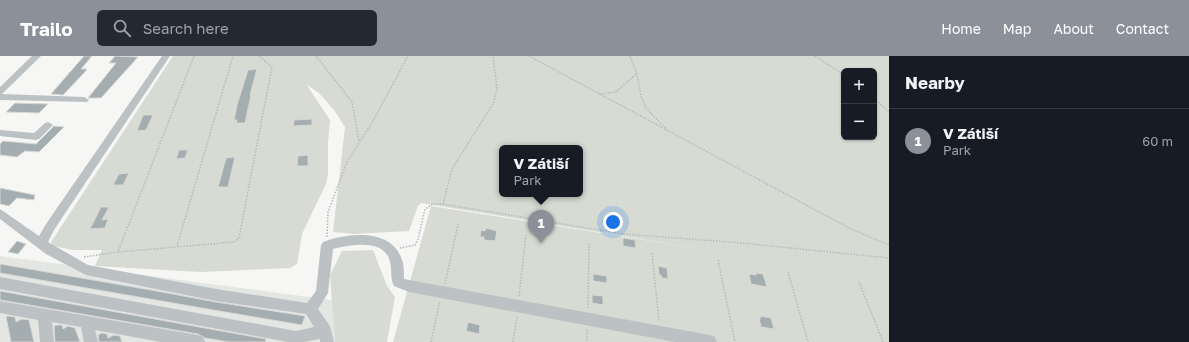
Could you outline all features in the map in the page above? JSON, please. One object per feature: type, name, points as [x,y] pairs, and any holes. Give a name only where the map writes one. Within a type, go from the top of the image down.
[{"type":"street","points":[[0,92],[37,56]]},
{"type":"street","points":[[41,244],[50,227],[166,56]]},
{"type":"street","points":[[0,80],[12,80]]},
{"type":"street","points":[[0,97],[84,100]]},
{"type":"street","points":[[0,133],[36,137],[48,126]]},
{"type":"street","points":[[0,213],[41,244],[86,270],[216,296],[310,309]]},
{"type":"street","points":[[310,309],[322,293],[327,245],[342,242],[378,241],[388,247],[395,258],[398,282],[409,286],[710,342]]},
{"type":"street","points":[[0,283],[296,337],[326,337],[310,309]]},
{"type":"street","points":[[0,306],[86,322],[136,336],[198,342]]},
{"type":"street","points":[[44,314],[47,342]]},
{"type":"street","points":[[86,322],[91,342]]},
{"type":"path","points":[[118,252],[194,56]]},
{"type":"path","points":[[177,247],[234,56]]},
{"type":"path","points":[[68,260],[118,252],[234,242],[239,238],[272,67],[259,56]]},
{"type":"path","points":[[316,56],[352,102],[360,142]]},
{"type":"path","points":[[327,245],[328,212],[347,162],[373,121],[408,56]]},
{"type":"path","points":[[443,204],[452,169],[493,104],[497,89],[492,56]]},
{"type":"path","points":[[529,56],[851,229],[889,244]]},
{"type":"path","points":[[630,56],[637,74],[641,96],[646,108],[670,133]]},
{"type":"path","points":[[815,56],[841,73]]},
{"type":"path","points":[[599,94],[616,92],[637,74]]},
{"type":"path","points":[[877,101],[889,112]]},
{"type":"path","points":[[388,247],[405,248],[415,245],[426,209],[433,204],[443,204],[623,234],[742,243],[889,258]]},
{"type":"path","points":[[514,342],[526,235]]},
{"type":"path","points":[[587,342],[589,243]]},
{"type":"path","points":[[652,253],[660,333]]},
{"type":"path","points":[[718,260],[735,342]]},
{"type":"path","points":[[788,272],[808,342]]},
{"type":"path","points":[[859,282],[883,342]]},
{"type":"shaded area","points":[[173,56],[889,56],[889,342],[393,342],[431,206],[726,253],[421,203],[418,206],[409,231],[354,234],[333,232],[345,127],[334,110],[320,94],[306,84],[330,120],[328,174],[326,184],[302,234],[297,264],[290,268],[201,272],[95,266],[102,250],[73,250],[53,246],[51,242]]},
{"type":"shaded area","points":[[373,250],[387,286],[395,297],[387,342],[335,342],[330,275],[342,251]]},
{"type":"shaded area","points":[[0,256],[332,300],[335,342],[0,342]]},
{"type":"building","points":[[84,56],[92,56],[81,69],[87,69],[84,73],[63,95],[51,94]]},
{"type":"building","points":[[115,56],[138,57],[101,98],[88,98],[116,63],[109,63]]},
{"type":"building","points":[[257,69],[245,123],[236,123],[237,120],[234,120],[237,105],[248,70]]},
{"type":"building","points":[[15,103],[48,104],[39,113],[6,112]]},
{"type":"building","points":[[143,115],[153,115],[146,130],[137,131]]},
{"type":"building","points":[[312,119],[312,125],[293,126],[294,120]]},
{"type":"building","points":[[54,126],[64,127],[39,152],[25,151],[17,157],[0,155],[0,144],[3,141],[36,144]]},
{"type":"building","points":[[179,150],[188,150],[185,158],[176,159]]},
{"type":"building","points":[[308,155],[308,166],[297,166],[298,156]]},
{"type":"building","points":[[235,157],[228,187],[218,187],[226,158]]},
{"type":"building","points":[[129,173],[123,185],[113,185],[119,174]]},
{"type":"building","points":[[0,188],[35,195],[34,200],[17,198],[9,206],[0,204]]},
{"type":"building","points":[[101,207],[109,207],[102,220],[108,219],[105,228],[90,229]]},
{"type":"building","points":[[486,228],[497,231],[495,241],[484,240],[484,237],[480,237],[481,230],[485,231]]},
{"type":"building","points":[[623,238],[635,240],[636,248],[623,246]]},
{"type":"building","points":[[17,241],[26,244],[18,254],[8,252]]},
{"type":"building","points":[[0,264],[305,316],[302,325],[219,311],[0,273]]},
{"type":"building","points":[[658,266],[667,268],[668,279],[662,278],[661,275],[659,275]]},
{"type":"building","points":[[756,273],[763,274],[767,287],[751,284],[749,274],[756,275]]},
{"type":"building","points":[[593,274],[607,276],[607,283],[593,281]]},
{"type":"building","points":[[0,291],[266,339],[265,342],[229,342],[205,338],[198,334],[0,300]]},
{"type":"building","points":[[592,295],[603,296],[603,305],[592,303]]},
{"type":"building","points":[[760,316],[771,318],[774,329],[761,327]]},
{"type":"building","points":[[6,317],[15,317],[16,322],[22,319],[29,320],[34,342],[11,342]]},
{"type":"building","points":[[468,322],[480,325],[479,334],[466,331]]},
{"type":"building","points":[[62,325],[63,329],[68,326],[75,328],[80,342],[55,342],[54,326]]},
{"type":"building","points":[[102,333],[107,334],[108,338],[114,335],[120,336],[122,342],[99,342],[98,335]]},
{"type":"place","name":"V Zátiší","points":[[541,243]]}]
